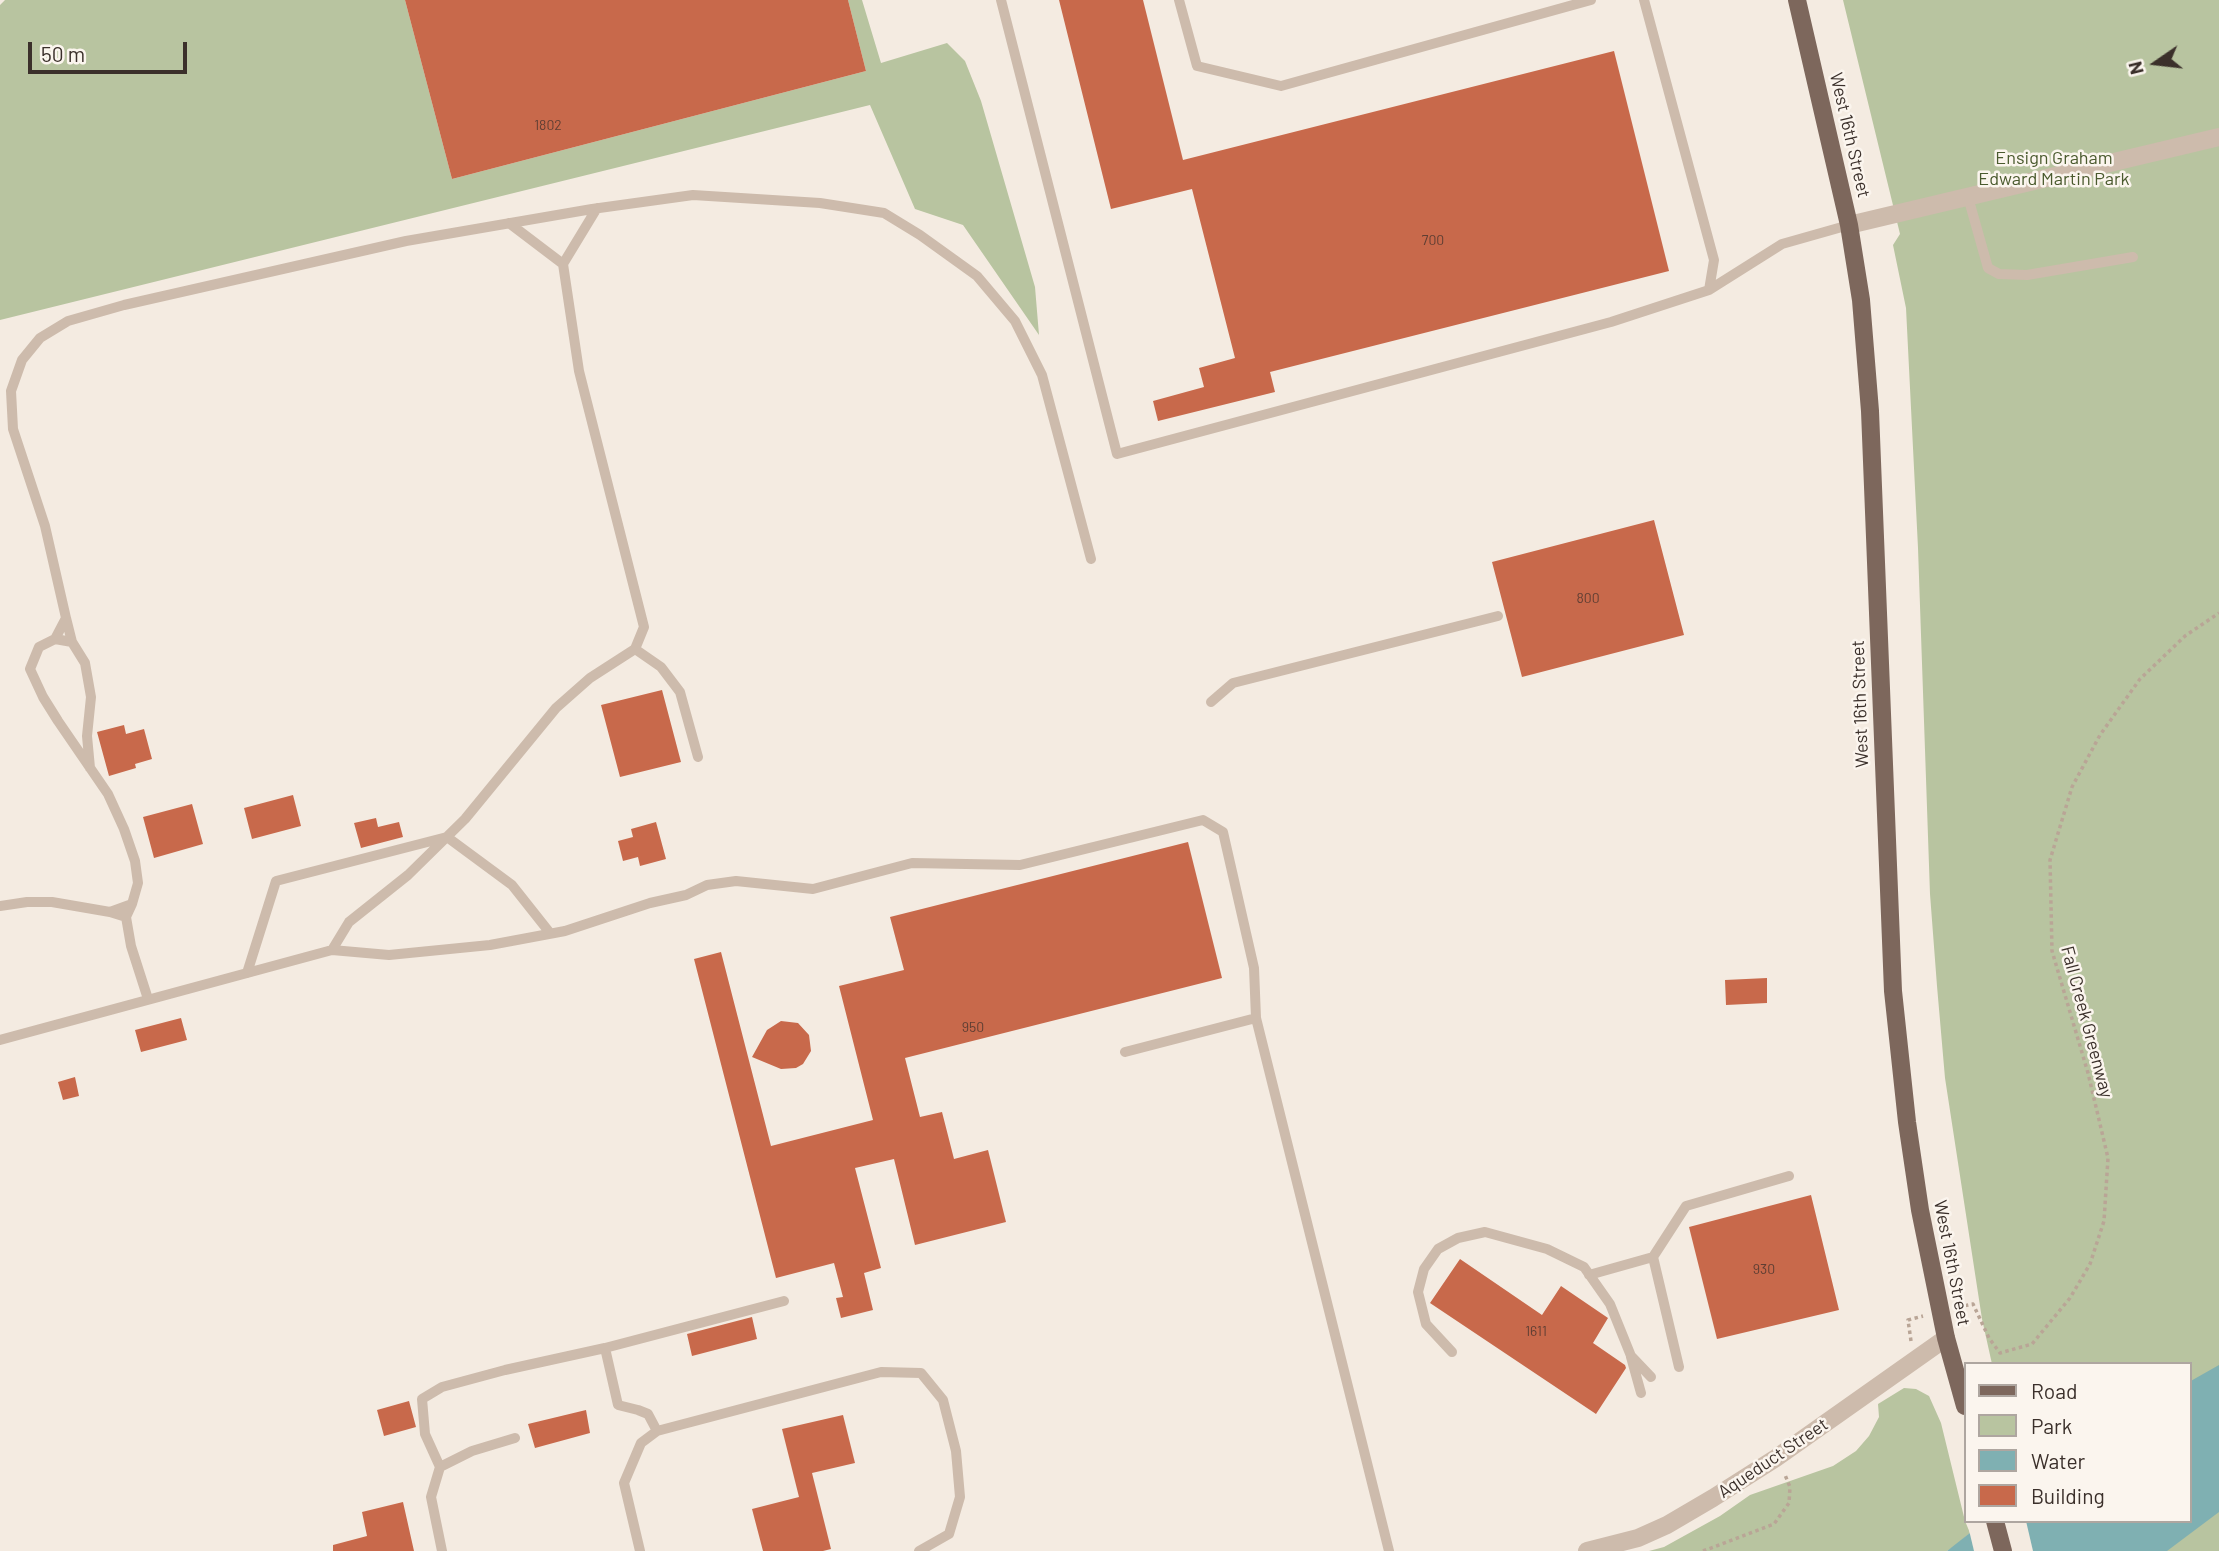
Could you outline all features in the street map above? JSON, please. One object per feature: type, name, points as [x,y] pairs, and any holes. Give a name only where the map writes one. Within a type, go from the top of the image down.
[{"type":"main road","name":"West 16th Street","points":[[1797,0],[1849,225],[1861,300],[1869,388],[1893,991],[1910,1152],[1946,1338],[1964,1402]]},
{"type":"main road","points":[[1996,1523],[2003,1551]]},
{"type":"street","points":[[1849,225],[2219,136]]},
{"type":"street","name":"Aqueduct Street","points":[[1587,1551],[1638,1538],[1667,1525],[1713,1498],[1776,1458],[1946,1338]]},
{"type":"lane","points":[[1001,0],[1117,454],[1611,322],[1709,290],[1782,244],[1849,225]]},
{"type":"lane","points":[[1179,0],[1197,66],[1281,86],[1591,0]]},
{"type":"lane","points":[[1644,0],[1714,260],[1709,290]]},
{"type":"lane","points":[[90,768],[87,736],[91,697],[85,663],[72,642],[45,526],[13,429],[11,391],[22,360],[40,338],[68,321],[124,305],[405,241],[597,208],[693,195],[820,203],[884,213],[977,276],[1015,321],[1042,375],[1091,559]]},
{"type":"lane","points":[[1968,197],[1988,268],[1999,274],[2027,275],[2133,257]]},
{"type":"lane","points":[[332,950],[349,922],[408,875],[465,819],[556,708],[590,678],[635,649],[644,627],[579,370],[563,264],[597,208]]},
{"type":"lane","points":[[509,223],[563,264]]},
{"type":"lane","points":[[1211,702],[1233,683],[1498,617]]},
{"type":"lane","points":[[66,618],[55,639],[39,647],[30,669],[43,697],[108,794],[124,829],[135,861],[138,883],[126,917],[131,946],[148,999]]},
{"type":"lane","points":[[55,639],[72,642]]},
{"type":"lane","points":[[635,649],[661,667],[680,692],[698,757]]},
{"type":"lane","points":[[0,1040],[332,950],[389,955],[490,945],[578,927],[650,903],[686,895],[707,885],[736,881],[813,888],[912,863],[1020,865],[1203,821],[1223,832],[1255,968],[1256,1018],[1389,1551]]},
{"type":"lane","points":[[447,837],[512,885],[550,933]]},
{"type":"lane","points":[[247,972],[276,881],[447,837]]},
{"type":"lane","points":[[0,906],[52,902],[126,917]]},
{"type":"lane","points":[[110,912],[132,904]]},
{"type":"lane","points":[[1125,1052],[1256,1018]]},
{"type":"lane","points":[[1589,1275],[1653,1257],[1686,1206],[1789,1176]]},
{"type":"lane","points":[[1452,1352],[1426,1324],[1418,1292],[1424,1269],[1438,1249],[1458,1238],[1485,1232],[1547,1250],[1584,1267],[1610,1304],[1631,1356],[1640,1393]]},
{"type":"lane","points":[[1653,1257],[1679,1367]]},
{"type":"lane","points":[[442,1551],[431,1497],[440,1467],[425,1434],[422,1399],[442,1388],[505,1370],[605,1348],[784,1301]]},
{"type":"lane","points":[[605,1348],[618,1405],[648,1414],[657,1432]]},
{"type":"lane","points":[[1631,1356],[1651,1377]]},
{"type":"lane","points":[[640,1551],[624,1483],[641,1443],[657,1432],[881,1372],[921,1373],[943,1400],[956,1451],[960,1497],[949,1534],[919,1551]]},
{"type":"lane","points":[[440,1467],[472,1451],[515,1438]]},
{"type":"path","name":"Fall Creek Greenway","points":[[1973,1304],[1989,1338],[2000,1353],[2032,1344],[2070,1298],[2091,1264],[2105,1221],[2108,1158],[2088,1073],[2052,951],[2050,860],[2072,787],[2100,735],[2140,679],[2185,636],[2219,613]]},
{"type":"path","points":[[1908,1320],[1911,1340]]},
{"type":"path","points":[[1703,1551],[1774,1524],[1789,1503],[1790,1487],[1783,1468]]},
{"type":"green space","points":[[5,0],[405,0],[452,179],[866,71],[848,0],[862,0],[881,63],[947,43],[965,61],[981,101],[1035,287],[1039,335],[963,225],[915,209],[870,105],[0,320],[0,5]]},
{"type":"green space","name":"Ensign Graham Edward Martin Park","points":[[1843,0],[2219,0],[2219,1551],[2039,1551],[2179,1523],[2191,1523],[2191,1362],[1992,1362],[1982,1319],[1945,1078],[1937,986],[1930,894],[1918,548],[1906,308],[1893,245],[1900,234]]},
{"type":"green space","points":[[1904,1388],[1916,1389],[1929,1396],[1941,1423],[1964,1523],[1970,1533],[1955,1546],[1947,1551],[1649,1551],[1664,1547],[1720,1516],[1750,1495],[1833,1466],[1856,1451],[1869,1436],[1879,1417],[1878,1404]]},
{"type":"water","points":[[2219,1365],[2219,1512],[2167,1551],[1947,1551],[1982,1523],[2191,1523],[2191,1381]]},
{"type":"pier","points":[[1977,1523],[2026,1523],[2033,1551],[1974,1551],[1969,1530]]},
{"type":"building","points":[[405,0],[848,0],[866,71],[452,179]]},
{"type":"building","points":[[1059,0],[1143,0],[1183,160],[1614,51],[1669,271],[1270,372],[1275,392],[1158,421],[1153,401],[1204,387],[1199,368],[1235,358],[1192,189],[1111,209]]},
{"type":"building","points":[[1654,520],[1684,635],[1522,677],[1492,562]]},
{"type":"building","points":[[662,690],[681,762],[620,777],[601,705]]},
{"type":"building","points":[[124,725],[126,734],[144,729],[152,759],[135,764],[136,768],[109,776],[97,732]]},
{"type":"building","points":[[293,795],[301,826],[252,839],[244,808]]},
{"type":"building","points":[[192,804],[203,844],[154,858],[143,817]]},
{"type":"building","points":[[376,818],[378,827],[399,822],[403,837],[361,848],[354,823]]},
{"type":"building","points":[[656,822],[666,859],[640,866],[638,857],[623,861],[618,841],[633,837],[631,829]]},
{"type":"building","points":[[1188,842],[1222,978],[905,1058],[920,1117],[942,1112],[954,1159],[988,1150],[1006,1222],[915,1245],[894,1159],[855,1168],[881,1268],[864,1273],[873,1310],[841,1318],[836,1298],[843,1297],[834,1263],[776,1278],[694,959],[721,952],[771,1146],[873,1120],[839,986],[904,970],[890,917]]},
{"type":"building","points":[[1767,978],[1767,1003],[1726,1005],[1725,980]]},
{"type":"building","points":[[181,1018],[187,1040],[141,1052],[135,1030]]},
{"type":"building","points":[[781,1021],[798,1023],[809,1035],[811,1051],[803,1064],[796,1068],[781,1069],[752,1057],[767,1030]]},
{"type":"building","points":[[75,1077],[79,1096],[63,1100],[58,1082]]},
{"type":"building","points":[[1811,1195],[1839,1310],[1717,1339],[1689,1227]]},
{"type":"building","points":[[1460,1259],[1542,1315],[1561,1286],[1608,1318],[1593,1343],[1626,1368],[1596,1414],[1430,1303]]},
{"type":"building","points":[[752,1317],[757,1339],[692,1356],[687,1334]]},
{"type":"building","points":[[409,1401],[416,1427],[384,1436],[377,1410]]},
{"type":"building","points":[[586,1410],[590,1433],[535,1448],[528,1424]]},
{"type":"building","points":[[843,1415],[855,1463],[812,1473],[831,1549],[763,1551],[752,1509],[799,1497],[782,1429]]},
{"type":"building","points":[[403,1502],[414,1551],[333,1551],[333,1545],[367,1536],[362,1512]]}]
